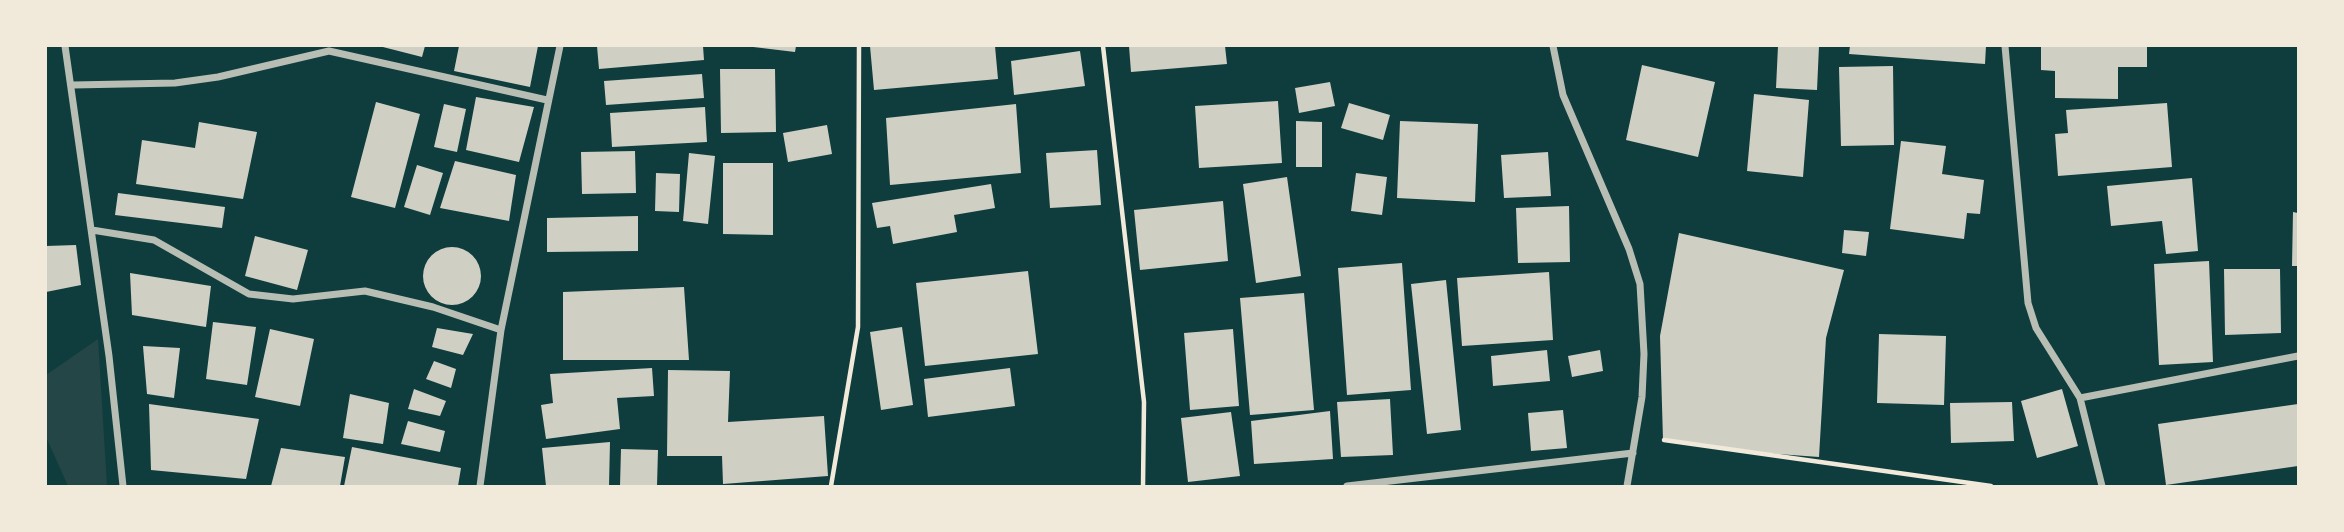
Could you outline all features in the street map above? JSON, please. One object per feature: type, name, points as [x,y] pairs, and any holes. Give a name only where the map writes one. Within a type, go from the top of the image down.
[{"type":"street","points":[[65,46],[73,85],[123,486]]},
{"type":"street","points":[[480,486],[501,330],[560,46]]},
{"type":"street","points":[[1553,46],[1563,95],[1629,248],[1640,284],[1644,354],[1636,436],[1627,486]]},
{"type":"street","points":[[2005,46],[2028,303],[2036,328],[2080,398],[2102,486]]},
{"type":"street","points":[[73,85],[175,83],[218,77],[329,51],[547,100]]},
{"type":"street","points":[[92,230],[154,240],[249,294],[293,299],[365,291],[433,307],[501,330]]},
{"type":"street","points":[[2080,398],[2298,356]]},
{"type":"street","points":[[1347,486],[1633,453]]},
{"type":"path","points":[[831,486],[858,327],[859,46]]},
{"type":"path","points":[[1103,46],[1144,402],[1143,486]]},
{"type":"path","points":[[1636,436],[1991,486]]},
{"type":"shaded area","points":[[98,339],[107,486],[68,486],[46,437],[46,375]]},
{"type":"building","points":[[379,46],[425,46],[422,57]]},
{"type":"building","points":[[459,46],[538,46],[530,87],[454,71]]},
{"type":"building","points":[[597,46],[703,46],[704,60],[599,69]]},
{"type":"building","points":[[745,46],[796,46],[795,52]]},
{"type":"building","points":[[870,46],[995,46],[998,79],[874,90]]},
{"type":"building","points":[[1129,46],[1225,46],[1227,64],[1131,72]]},
{"type":"building","points":[[1778,46],[1819,46],[1817,90],[1776,88]]},
{"type":"building","points":[[1850,46],[1986,46],[1985,64],[1849,54]]},
{"type":"building","points":[[2041,46],[2147,46],[2147,67],[2118,67],[2118,99],[2055,98],[2055,71],[2041,70]]},
{"type":"building","points":[[1080,51],[1085,86],[1014,95],[1011,61]]},
{"type":"building","points":[[1642,65],[1715,82],[1698,157],[1626,140]]},
{"type":"building","points":[[1893,66],[1894,145],[1841,146],[1839,67]]},
{"type":"building","points":[[720,69],[775,69],[776,132],[721,133]]},
{"type":"building","points":[[702,74],[704,98],[606,105],[604,81]]},
{"type":"building","points":[[1330,82],[1335,106],[1299,113],[1295,88]]},
{"type":"building","points":[[1754,94],[1809,100],[1803,177],[1747,171]]},
{"type":"building","points":[[476,97],[534,107],[519,162],[466,150]]},
{"type":"building","points":[[1278,101],[1282,163],[1199,168],[1195,106]]},
{"type":"building","points":[[376,102],[420,114],[395,208],[351,197]]},
{"type":"building","points":[[1349,103],[1390,115],[1383,140],[1341,128]]},
{"type":"building","points":[[2167,103],[2172,167],[2058,176],[2055,134],[2068,133],[2066,110]]},
{"type":"building","points":[[444,104],[466,109],[457,152],[434,147]]},
{"type":"building","points":[[1016,104],[1021,173],[890,185],[886,118]]},
{"type":"building","points":[[705,107],[707,142],[612,147],[610,113]]},
{"type":"building","points":[[1296,121],[1322,122],[1322,167],[1296,167]]},
{"type":"building","points":[[1400,121],[1478,124],[1475,202],[1397,198]]},
{"type":"building","points":[[199,122],[257,132],[243,199],[136,184],[142,140],[195,148]]},
{"type":"building","points":[[827,125],[832,154],[788,162],[783,133]]},
{"type":"building","points":[[1901,141],[1946,146],[1942,174],[1984,180],[1980,214],[1967,213],[1964,239],[1890,229]]},
{"type":"building","points":[[1097,150],[1101,205],[1050,208],[1046,153]]},
{"type":"building","points":[[635,151],[636,193],[582,194],[581,152]]},
{"type":"building","points":[[1548,152],[1551,196],[1504,198],[1501,155]]},
{"type":"building","points":[[689,153],[715,156],[708,224],[683,221]]},
{"type":"building","points":[[455,161],[516,175],[509,221],[440,208]]},
{"type":"building","points":[[723,163],[773,163],[773,235],[723,234]]},
{"type":"building","points":[[417,165],[443,173],[430,215],[404,207]]},
{"type":"building","points":[[656,173],[680,174],[679,212],[655,211]]},
{"type":"building","points":[[1356,173],[1387,177],[1382,215],[1351,211]]},
{"type":"building","points":[[1287,177],[1301,276],[1256,283],[1243,184]]},
{"type":"building","points":[[2192,178],[2198,251],[2166,254],[2162,221],[2111,226],[2107,186]]},
{"type":"building","points":[[991,184],[995,208],[954,215],[957,232],[893,244],[890,226],[877,228],[872,203]]},
{"type":"building","points":[[118,193],[225,207],[222,228],[115,215]]},
{"type":"building","points":[[1223,201],[1228,261],[1140,270],[1134,210]]},
{"type":"building","points":[[1569,206],[1570,262],[1518,263],[1516,208]]},
{"type":"building","points":[[2293,212],[2298,213],[2298,266],[2292,266]]},
{"type":"building","points":[[638,216],[638,251],[547,252],[547,218]]},
{"type":"building","points":[[1844,230],[1869,232],[1866,256],[1842,253]]},
{"type":"building","points":[[1679,233],[1844,270],[1826,338],[1819,457],[1723,450],[1663,440],[1660,336]]},
{"type":"building","points":[[255,236],[308,250],[297,290],[245,276]]},
{"type":"building","points":[[76,245],[81,285],[46,292],[46,246]]},
{"type":"building","points":[[452,247],[463,249],[476,260],[481,276],[479,287],[468,300],[452,305],[441,303],[428,292],[423,276],[425,265],[436,252]]},
{"type":"building","points":[[2209,261],[2213,362],[2159,365],[2154,264]]},
{"type":"building","points":[[1402,263],[1411,390],[1347,395],[1338,268]]},
{"type":"building","points":[[2224,269],[2280,269],[2281,333],[2225,335]]},
{"type":"building","points":[[1028,271],[1038,354],[925,366],[916,283]]},
{"type":"building","points":[[1549,272],[1553,340],[1462,346],[1457,278]]},
{"type":"building","points":[[130,273],[211,286],[206,327],[132,315]]},
{"type":"building","points":[[1446,280],[1461,430],[1427,434],[1411,284]]},
{"type":"building","points":[[684,287],[689,360],[563,360],[563,292]]},
{"type":"building","points":[[1304,293],[1314,410],[1250,415],[1240,298]]},
{"type":"building","points":[[213,322],[256,327],[247,385],[206,379]]},
{"type":"building","points":[[902,327],[913,405],[881,410],[870,332]]},
{"type":"building","points":[[437,328],[473,334],[463,355],[432,347]]},
{"type":"building","points":[[270,329],[314,339],[300,406],[255,397]]},
{"type":"building","points":[[1233,329],[1239,406],[1190,410],[1184,333]]},
{"type":"building","points":[[1879,334],[1946,336],[1944,405],[1877,403]]},
{"type":"building","points":[[143,346],[180,348],[174,398],[147,394]]},
{"type":"building","points":[[1547,350],[1550,381],[1493,386],[1491,356]]},
{"type":"building","points":[[1600,350],[1603,371],[1572,377],[1568,356]]},
{"type":"building","points":[[434,361],[456,369],[451,388],[426,379]]},
{"type":"building","points":[[652,368],[654,396],[617,398],[620,429],[546,439],[541,405],[553,403],[550,374]]},
{"type":"building","points":[[1010,368],[1015,406],[928,417],[924,379]]},
{"type":"building","points":[[668,370],[730,371],[728,422],[824,416],[828,476],[723,484],[722,456],[667,456]]},
{"type":"building","points":[[414,389],[446,401],[440,416],[408,409]]},
{"type":"building","points":[[2062,389],[2078,446],[2037,458],[2021,401]]},
{"type":"building","points":[[350,394],[389,403],[383,444],[343,438]]},
{"type":"building","points":[[1390,399],[1393,455],[1341,457],[1337,402]]},
{"type":"building","points":[[2012,402],[2014,441],[1951,443],[1950,403]]},
{"type":"building","points":[[149,404],[259,419],[246,479],[151,470]]},
{"type":"building","points":[[2298,404],[2298,466],[2166,485],[2158,424]]},
{"type":"building","points":[[1563,410],[1567,448],[1531,451],[1528,413]]},
{"type":"building","points":[[1330,411],[1333,459],[1254,464],[1251,421]]},
{"type":"building","points":[[1231,412],[1240,476],[1188,482],[1181,418]]},
{"type":"building","points":[[408,421],[445,431],[440,452],[401,444]]},
{"type":"building","points":[[610,442],[609,486],[546,486],[542,448]]},
{"type":"building","points":[[352,447],[461,468],[458,486],[344,486]]},
{"type":"building","points":[[281,448],[345,457],[340,486],[271,486]]},
{"type":"building","points":[[621,449],[658,450],[657,486],[620,486]]}]
